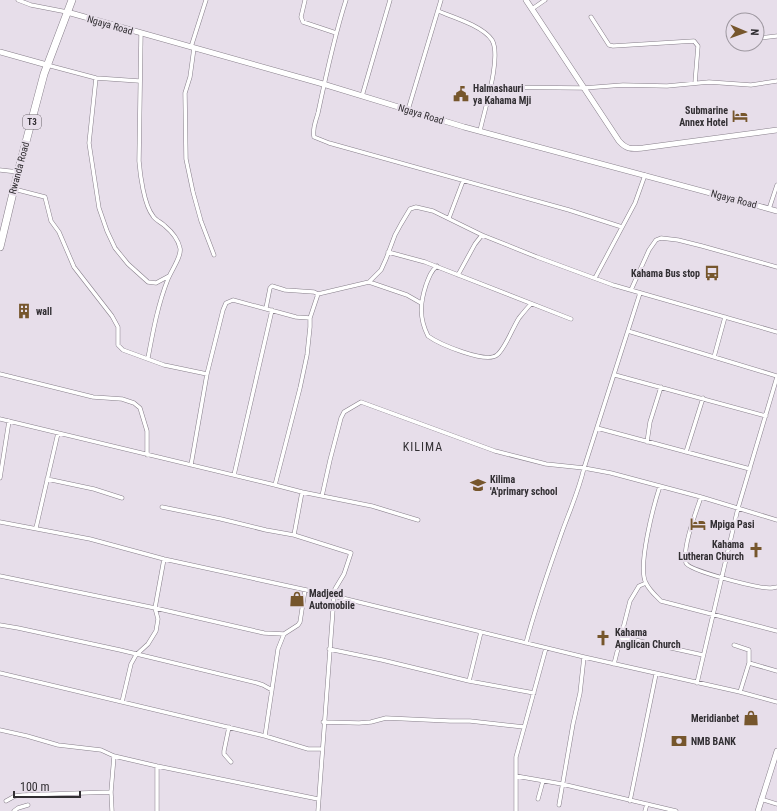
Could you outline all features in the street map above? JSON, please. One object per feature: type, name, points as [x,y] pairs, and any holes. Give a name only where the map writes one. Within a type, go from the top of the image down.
[{"type":"highway","name":"Rwanda Road","points":[[0,247],[18,172],[47,65],[72,0]]},
{"type":"street","points":[[18,0],[31,5],[67,12]]},
{"type":"street","points":[[206,0],[192,48],[190,77],[185,93],[186,159],[193,192],[214,255]]},
{"type":"street","points":[[305,0],[301,17],[303,22],[336,33]]},
{"type":"street","points":[[346,0],[323,84],[314,128],[314,137],[329,143],[622,226]]},
{"type":"street","points":[[362,96],[390,0]]},
{"type":"street","points":[[408,110],[441,0]]},
{"type":"street","points":[[526,0],[619,141],[627,148],[643,148],[777,130]]},
{"type":"street","points":[[532,9],[545,0]]},
{"type":"street","points":[[438,11],[478,29],[491,40],[494,48],[490,87],[480,131]]},
{"type":"street","name":"Ngaya Road","points":[[67,12],[323,84],[480,131],[777,211]]},
{"type":"street","points":[[591,17],[609,45],[613,46],[694,41],[698,46],[695,83]]},
{"type":"street","points":[[141,34],[138,161],[140,176],[143,192],[152,216],[165,226],[175,237],[180,249],[180,254],[169,276],[161,298],[148,358]]},
{"type":"street","points":[[765,37],[777,36]]},
{"type":"street","points":[[0,52],[96,78],[139,81]]},
{"type":"street","points":[[96,78],[89,143],[99,208],[107,232],[115,248],[128,264],[148,282],[156,283],[169,276]]},
{"type":"street","points":[[490,87],[584,88],[623,85],[667,86],[709,82],[751,85],[777,81]]},
{"type":"street","points":[[0,170],[18,172]]},
{"type":"street","points":[[595,278],[635,202],[645,176]]},
{"type":"street","points":[[449,218],[463,181]]},
{"type":"street","points":[[770,209],[777,185]]},
{"type":"street","points":[[14,189],[44,197],[50,221],[59,232],[74,267],[112,316],[118,327],[118,345],[123,350],[164,365],[207,374]]},
{"type":"street","points":[[266,308],[270,288],[272,286],[285,290],[314,292],[318,294],[369,282],[381,270],[395,235],[410,209],[416,207],[424,208],[449,218],[482,235],[595,278],[640,293],[777,332]]},
{"type":"street","points":[[458,275],[475,244],[482,235]]},
{"type":"street","points":[[632,290],[649,250],[656,240],[660,238],[678,240],[777,267]]},
{"type":"street","points":[[388,252],[410,257],[437,266],[571,319]]},
{"type":"street","points":[[437,266],[432,270],[421,303],[421,318],[428,336],[461,352],[491,358],[497,356],[520,317],[531,304]]},
{"type":"street","points":[[369,282],[407,295],[421,303]]},
{"type":"street","points":[[526,643],[540,593],[579,488],[640,293]]},
{"type":"street","points":[[275,485],[307,355],[310,318],[318,294]]},
{"type":"street","points":[[191,465],[207,374],[226,303],[233,300],[296,317],[310,318]]},
{"type":"street","points":[[234,475],[272,310]]},
{"type":"street","points":[[714,357],[725,317]]},
{"type":"street","points":[[628,331],[777,376],[738,508],[697,683]]},
{"type":"street","points":[[0,374],[93,397],[122,399],[134,403],[140,408],[147,431],[147,454]]},
{"type":"street","points":[[615,375],[766,416]]},
{"type":"street","points":[[646,442],[650,422],[661,387]]},
{"type":"street","points":[[686,452],[702,398]]},
{"type":"street","points":[[322,496],[341,418],[344,412],[361,402],[495,451],[546,464],[611,472],[777,520]]},
{"type":"street","points":[[0,419],[302,492],[372,506],[418,520]]},
{"type":"street","points":[[0,478],[9,422]]},
{"type":"street","points":[[597,428],[750,469]]},
{"type":"street","points":[[36,528],[58,434]]},
{"type":"street","points":[[47,479],[94,489],[122,498]]},
{"type":"street","points":[[660,486],[652,514],[644,574],[646,583],[655,596],[662,601],[777,631]]},
{"type":"street","points":[[294,535],[302,492]]},
{"type":"street","points":[[701,497],[692,523],[686,548],[686,563],[688,566],[722,578],[772,588],[777,587]]},
{"type":"street","points":[[162,507],[294,535],[351,553],[344,574],[335,589],[334,596],[318,811]]},
{"type":"street","points":[[0,522],[90,539],[164,559],[334,596],[584,658],[740,692],[777,702]]},
{"type":"street","points":[[122,702],[129,671],[136,655],[147,646],[156,631],[158,619],[155,608],[164,559]]},
{"type":"street","points":[[0,576],[155,608],[264,633],[284,634]]},
{"type":"street","points":[[614,664],[630,601],[640,586],[646,583]]},
{"type":"street","points":[[266,736],[278,649],[284,634],[300,622],[305,590]]},
{"type":"street","points":[[0,625],[47,634],[257,683],[272,690]]},
{"type":"street","points":[[470,681],[481,632]]},
{"type":"street","points":[[621,637],[704,655]]},
{"type":"street","points":[[734,645],[749,650],[749,662],[740,692]]},
{"type":"street","points":[[516,811],[516,757],[546,648]]},
{"type":"street","points":[[329,649],[470,681],[534,693]]},
{"type":"street","points":[[559,805],[580,693],[584,658]]},
{"type":"street","points":[[749,662],[777,671]]},
{"type":"street","points":[[0,673],[266,736],[308,749],[322,749]]},
{"type":"street","points":[[630,801],[656,674]]},
{"type":"street","points":[[324,722],[359,723],[371,722],[386,718],[470,721],[524,727]]},
{"type":"street","points":[[229,727],[224,754],[231,762]]},
{"type":"street","points":[[0,730],[58,745],[101,750],[114,756],[157,766],[318,799]]},
{"type":"street","points":[[758,811],[777,751]]},
{"type":"street","points":[[112,811],[111,792],[114,756]]},
{"type":"street","points":[[157,766],[157,811]]},
{"type":"street","points":[[516,776],[562,784],[676,811]]},
{"type":"street","points":[[538,799],[543,781]]},
{"type":"street","points":[[6,801],[15,796],[23,795],[111,792]]},
{"type":"street","points":[[761,799],[777,804]]},
{"type":"street","points":[[645,811],[647,804]]},
{"type":"street","points":[[14,811],[28,805]]},
{"type":"place","name":"Halmashauri ya Kahama Mji","points":[[461,94]]},
{"type":"place","name":"Submarine Annex Hotel","points":[[740,116]]},
{"type":"place","name":"Kahama Bus stop","points":[[712,273]]},
{"type":"place","name":"wall","points":[[24,311]]},
{"type":"place","name":"Kilima 'A'primary school","points":[[478,485]]},
{"type":"place","name":"Mpiga Pasi","points":[[698,524]]},
{"type":"place","name":"Kahama Lutheran Church","points":[[756,550]]},
{"type":"place","name":"Madjeed Automobile","points":[[297,599]]},
{"type":"place","name":"Kahama Anglican Church","points":[[603,638]]},
{"type":"place","name":"Meridianbet","points":[[751,718]]},
{"type":"place","name":"NMB BANK","points":[[679,741]]},
{"type":"district","name":"KILIMA","points":[[423,447]]}]
